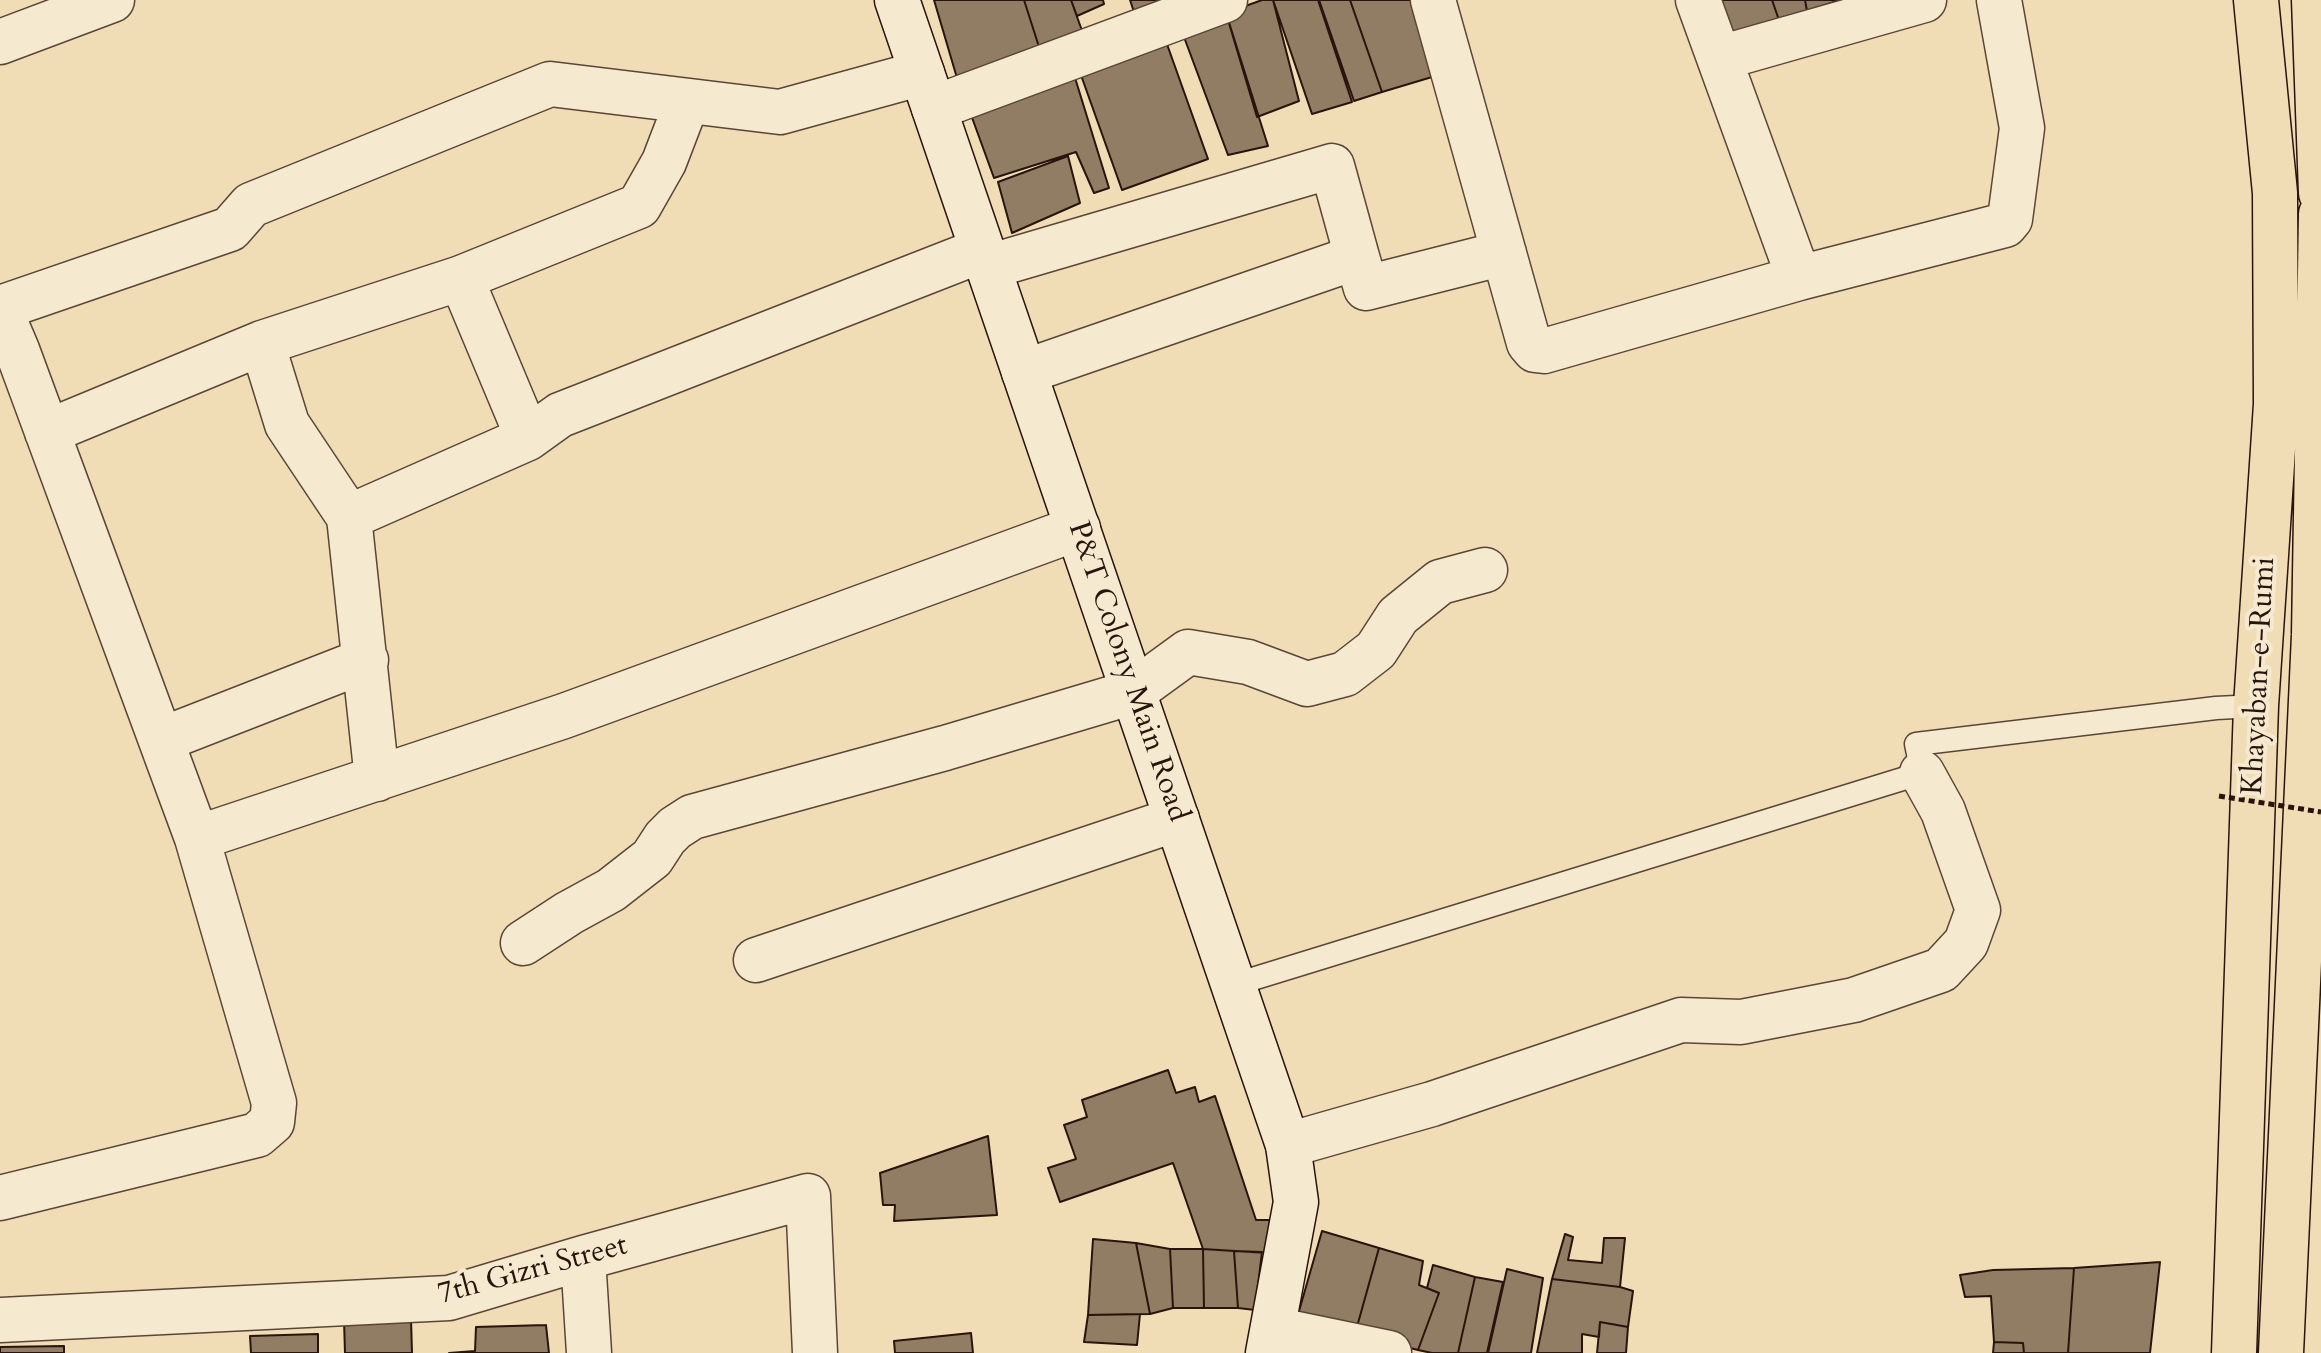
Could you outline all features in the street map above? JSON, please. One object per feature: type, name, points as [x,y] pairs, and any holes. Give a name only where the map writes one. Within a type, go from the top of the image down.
[{"type":"main road","points":[[2314,0],[2318,44],[2321,193]]},
{"type":"main road","name":"Khayaban-e-Rumi","points":[[2234,1353],[2256,706],[2276,404],[2275,193],[2254,3]]},
{"type":"main road","name":"Khayaban-e-Rumi","points":[[2281,1353],[2318,634],[2321,214]]},
{"type":"main road","points":[[2214,1353],[2239,1247]]},
{"type":"street","points":[[0,42],[112,0]]},
{"type":"street","name":"P&T Colony Main Road","points":[[897,0],[1288,1145],[1296,1202],[1271,1341]]},
{"type":"street","points":[[0,1198],[257,1135],[272,1122],[274,1103],[197,838],[0,309],[230,229],[251,205],[550,84],[780,112],[928,90],[1225,0]]},
{"type":"street","points":[[1433,0],[1529,343],[1535,350],[1544,351],[1799,278],[2005,225],[2010,219],[2022,128],[1999,0]]},
{"type":"street","points":[[1698,0],[1799,278]]},
{"type":"street","points":[[1720,58],[1924,0]]},
{"type":"street","points":[[47,432],[262,343],[461,278],[639,206],[664,162],[687,102]]},
{"type":"street","points":[[349,517],[528,438],[560,415],[985,258],[1332,166],[1366,288],[1504,253]]},
{"type":"street","points":[[1024,372],[1357,257]]},
{"type":"street","points":[[461,278],[528,438]]},
{"type":"street","points":[[262,343],[287,424],[349,517],[377,779]]},
{"type":"street","points":[[197,838],[564,716],[1078,528]]},
{"type":"street","points":[[523,943],[611,890],[652,858],[675,828],[692,817],[945,748],[1133,692],[1188,652],[1248,662],[1307,684],[1345,674],[1376,650],[1398,616],[1440,582],[1485,570]]},
{"type":"street","points":[[161,740],[366,660]]},
{"type":"street","points":[[1288,1145],[1432,1104],[1681,1020],[1741,1022],[1826,1006],[1854,1000],[1941,970],[1966,943],[1978,910],[1943,811],[1922,773]]},
{"type":"street","points":[[756,960],[1177,819]]},
{"type":"street","name":"7th Gizri Street","points":[[0,1320],[449,1298],[808,1196],[815,1353]]},
{"type":"street","points":[[583,1258],[589,1353]]},
{"type":"street","points":[[1271,1341],[1389,1353]]},
{"type":"lane","points":[[1233,985],[1922,773],[1916,744],[2216,708],[2256,706]]},
{"type":"path","points":[[2219,796],[2321,812]]},
{"type":"building","points":[[934,0],[1024,0],[1040,50],[957,78]]},
{"type":"building","points":[[1024,0],[1071,0],[1085,39],[1040,50]]},
{"type":"building","points":[[1071,0],[1103,0],[1104,4],[1077,16]]},
{"type":"building","points":[[1130,0],[1205,0],[1138,24]]},
{"type":"building","points":[[1262,0],[1273,0],[1299,101],[1257,117],[1226,13]]},
{"type":"building","points":[[1273,0],[1318,0],[1352,102],[1312,114]]},
{"type":"building","points":[[1319,0],[1350,0],[1382,92],[1354,101]]},
{"type":"building","points":[[1350,0],[1415,0],[1442,74],[1382,92]]},
{"type":"building","points":[[1705,0],[1772,0],[1780,23],[1721,46]]},
{"type":"building","points":[[1772,0],[1805,0],[1807,11],[1780,23]]},
{"type":"building","points":[[1805,0],[1840,0],[1807,11]]},
{"type":"building","points":[[1226,13],[1268,146],[1228,155],[1181,29]]},
{"type":"building","points":[[1163,33],[1208,159],[1122,190],[1077,64]]},
{"type":"building","points":[[1072,68],[1109,188],[1094,193],[1076,152],[994,178],[966,101]]},
{"type":"building","points":[[1068,156],[1080,203],[1012,233],[998,182]]},
{"type":"building","points":[[1168,1070],[1176,1093],[1195,1087],[1199,1102],[1215,1096],[1256,1220],[1270,1220],[1268,1253],[1203,1249],[1173,1163],[1060,1202],[1048,1168],[1076,1159],[1064,1125],[1087,1117],[1082,1100]]},
{"type":"building","points":[[988,1136],[997,1215],[894,1221],[895,1205],[883,1205],[880,1173]]},
{"type":"building","points":[[1322,1231],[1379,1248],[1353,1341],[1295,1325]]},
{"type":"building","points":[[1565,1234],[1573,1237],[1568,1260],[1602,1263],[1604,1238],[1625,1238],[1620,1287],[1552,1279]]},
{"type":"building","points":[[1093,1239],[1136,1243],[1150,1314],[1088,1315]]},
{"type":"building","points":[[1136,1243],[1170,1249],[1173,1308],[1150,1314]]},
{"type":"building","points":[[1379,1248],[1423,1261],[1419,1285],[1439,1293],[1418,1350],[1355,1334]]},
{"type":"building","points":[[1170,1249],[1203,1249],[1204,1308],[1173,1308]]},
{"type":"building","points":[[1203,1249],[1234,1251],[1238,1308],[1204,1308]]},
{"type":"building","points":[[1234,1251],[1262,1252],[1255,1310],[1238,1308]]},
{"type":"building","points":[[2160,1262],[2150,1353],[2068,1353],[2074,1268]]},
{"type":"building","points":[[1433,1265],[1475,1277],[1458,1353],[1418,1350],[1439,1293],[1427,1288]]},
{"type":"building","points":[[2074,1268],[2068,1353],[2024,1353],[2023,1343],[1994,1342],[1991,1296],[1965,1297],[1960,1275],[1993,1270]]},
{"type":"building","points":[[1507,1269],[1543,1278],[1531,1353],[1488,1353]]},
{"type":"building","points":[[1475,1277],[1503,1282],[1487,1353],[1458,1353]]},
{"type":"building","points":[[1552,1279],[1633,1291],[1628,1327],[1600,1322],[1599,1337],[1582,1334],[1582,1353],[1537,1353]]},
{"type":"building","points":[[1140,1314],[1137,1345],[1084,1342],[1088,1315]]},
{"type":"building","points":[[411,1319],[412,1353],[345,1353],[344,1320]]},
{"type":"building","points":[[1600,1322],[1628,1327],[1626,1353],[1597,1353]]},
{"type":"building","points":[[546,1325],[549,1353],[449,1353],[475,1351],[476,1327]]},
{"type":"building","points":[[971,1333],[973,1353],[895,1353],[894,1341]]},
{"type":"building","points":[[318,1334],[318,1353],[251,1353],[250,1336]]},
{"type":"building","points":[[1994,1342],[2023,1343],[2024,1353],[1993,1353]]},
{"type":"building","points":[[64,1346],[64,1353],[0,1353],[0,1347]]}]
